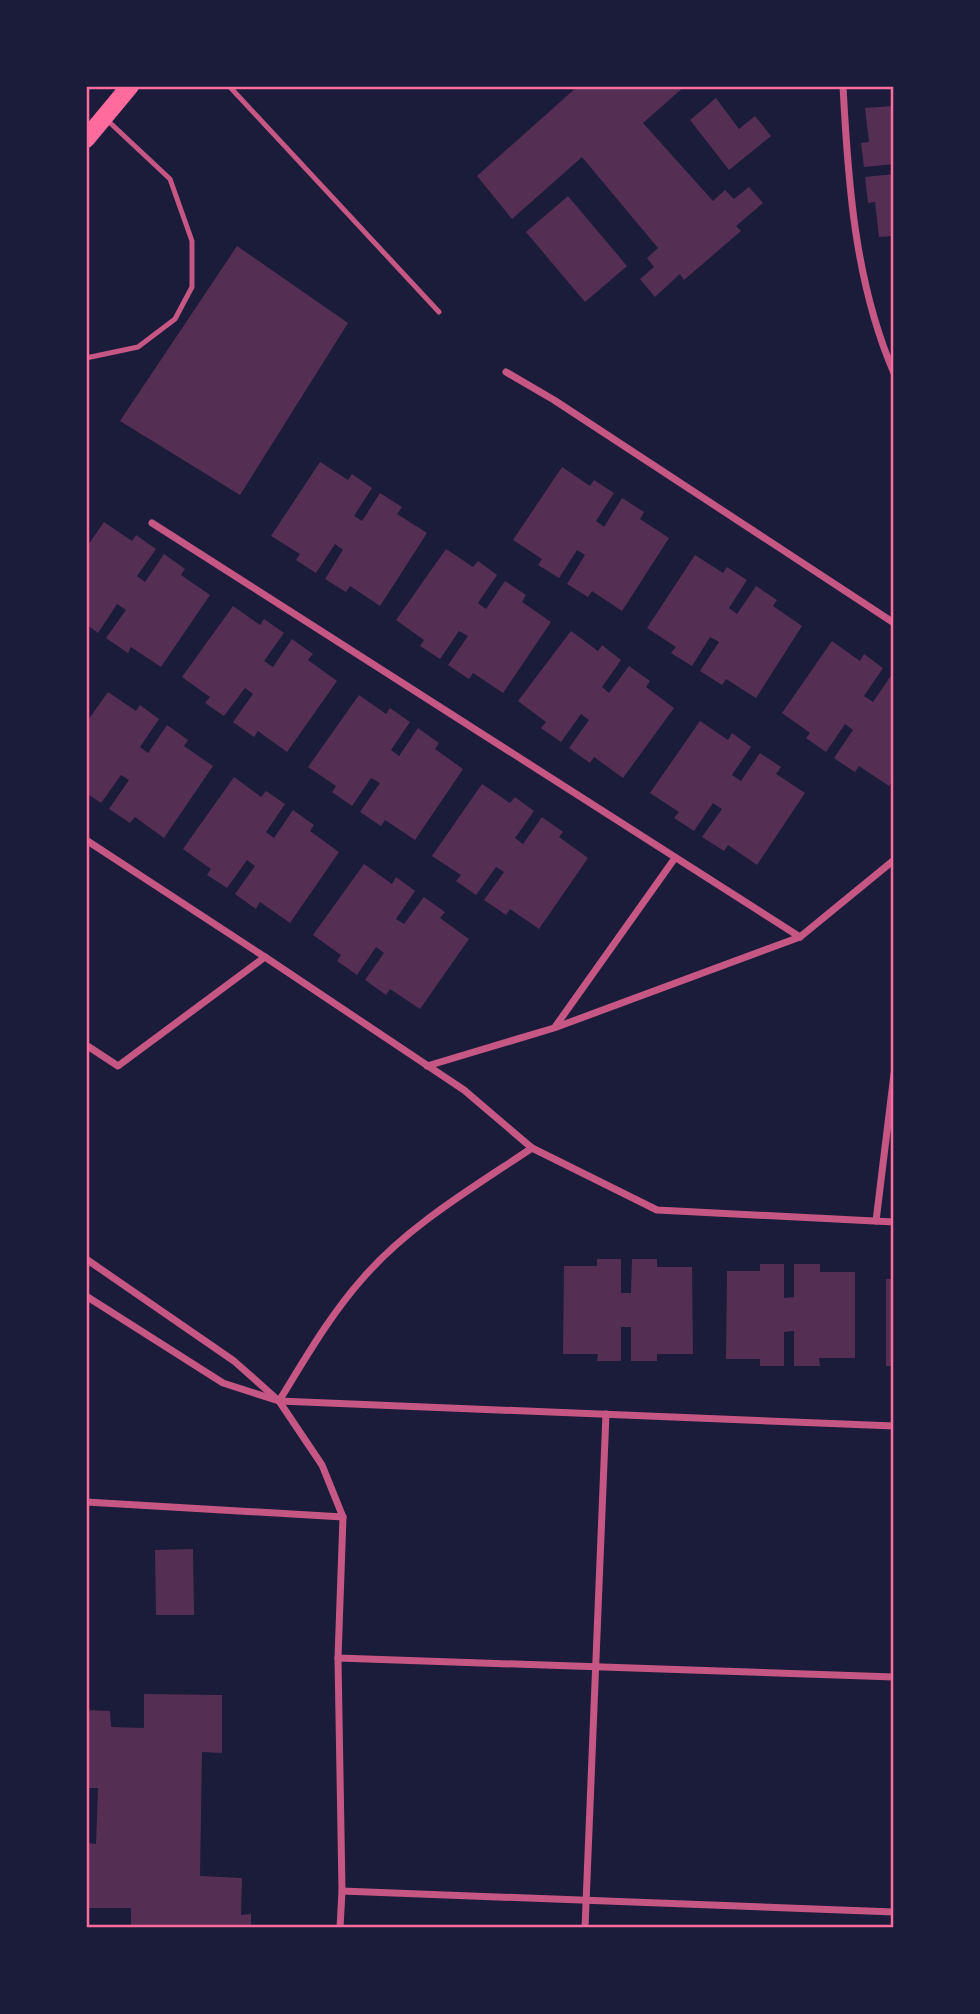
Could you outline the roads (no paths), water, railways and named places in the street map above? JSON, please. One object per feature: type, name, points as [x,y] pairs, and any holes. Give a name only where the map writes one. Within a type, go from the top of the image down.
[{"type":"main road","points":[[86,139],[130,86]]},
{"type":"street","points":[[843,86],[854,222],[869,301],[894,373]]},
{"type":"street","points":[[506,372],[554,400],[894,623]]},
{"type":"street","points":[[152,523],[800,937]]},
{"type":"street","points":[[86,840],[464,1090],[531,1148],[657,1210],[894,1222]]},
{"type":"street","points":[[554,1028],[674,858]]},
{"type":"street","points":[[427,1066],[554,1028],[800,937],[894,860]]},
{"type":"street","points":[[86,1045],[118,1066],[265,957]]},
{"type":"street","points":[[876,1221],[894,1074]]},
{"type":"street","points":[[279,1401],[346,1298],[388,1251],[446,1206],[531,1148]]},
{"type":"street","points":[[86,1259],[234,1361],[279,1401],[322,1465],[343,1517],[338,1658],[342,1891],[340,1928]]},
{"type":"street","points":[[86,1297],[223,1384],[279,1401],[894,1426]]},
{"type":"street","points":[[585,1928],[606,1414]]},
{"type":"street","points":[[86,1502],[343,1517]]},
{"type":"street","points":[[338,1658],[894,1677]]},
{"type":"street","points":[[342,1891],[894,1912]]},
{"type":"lane","points":[[229,86],[439,312]]},
{"type":"lane","points":[[86,358],[138,347],[175,319],[192,286],[192,241],[170,179],[103,117]]}]
